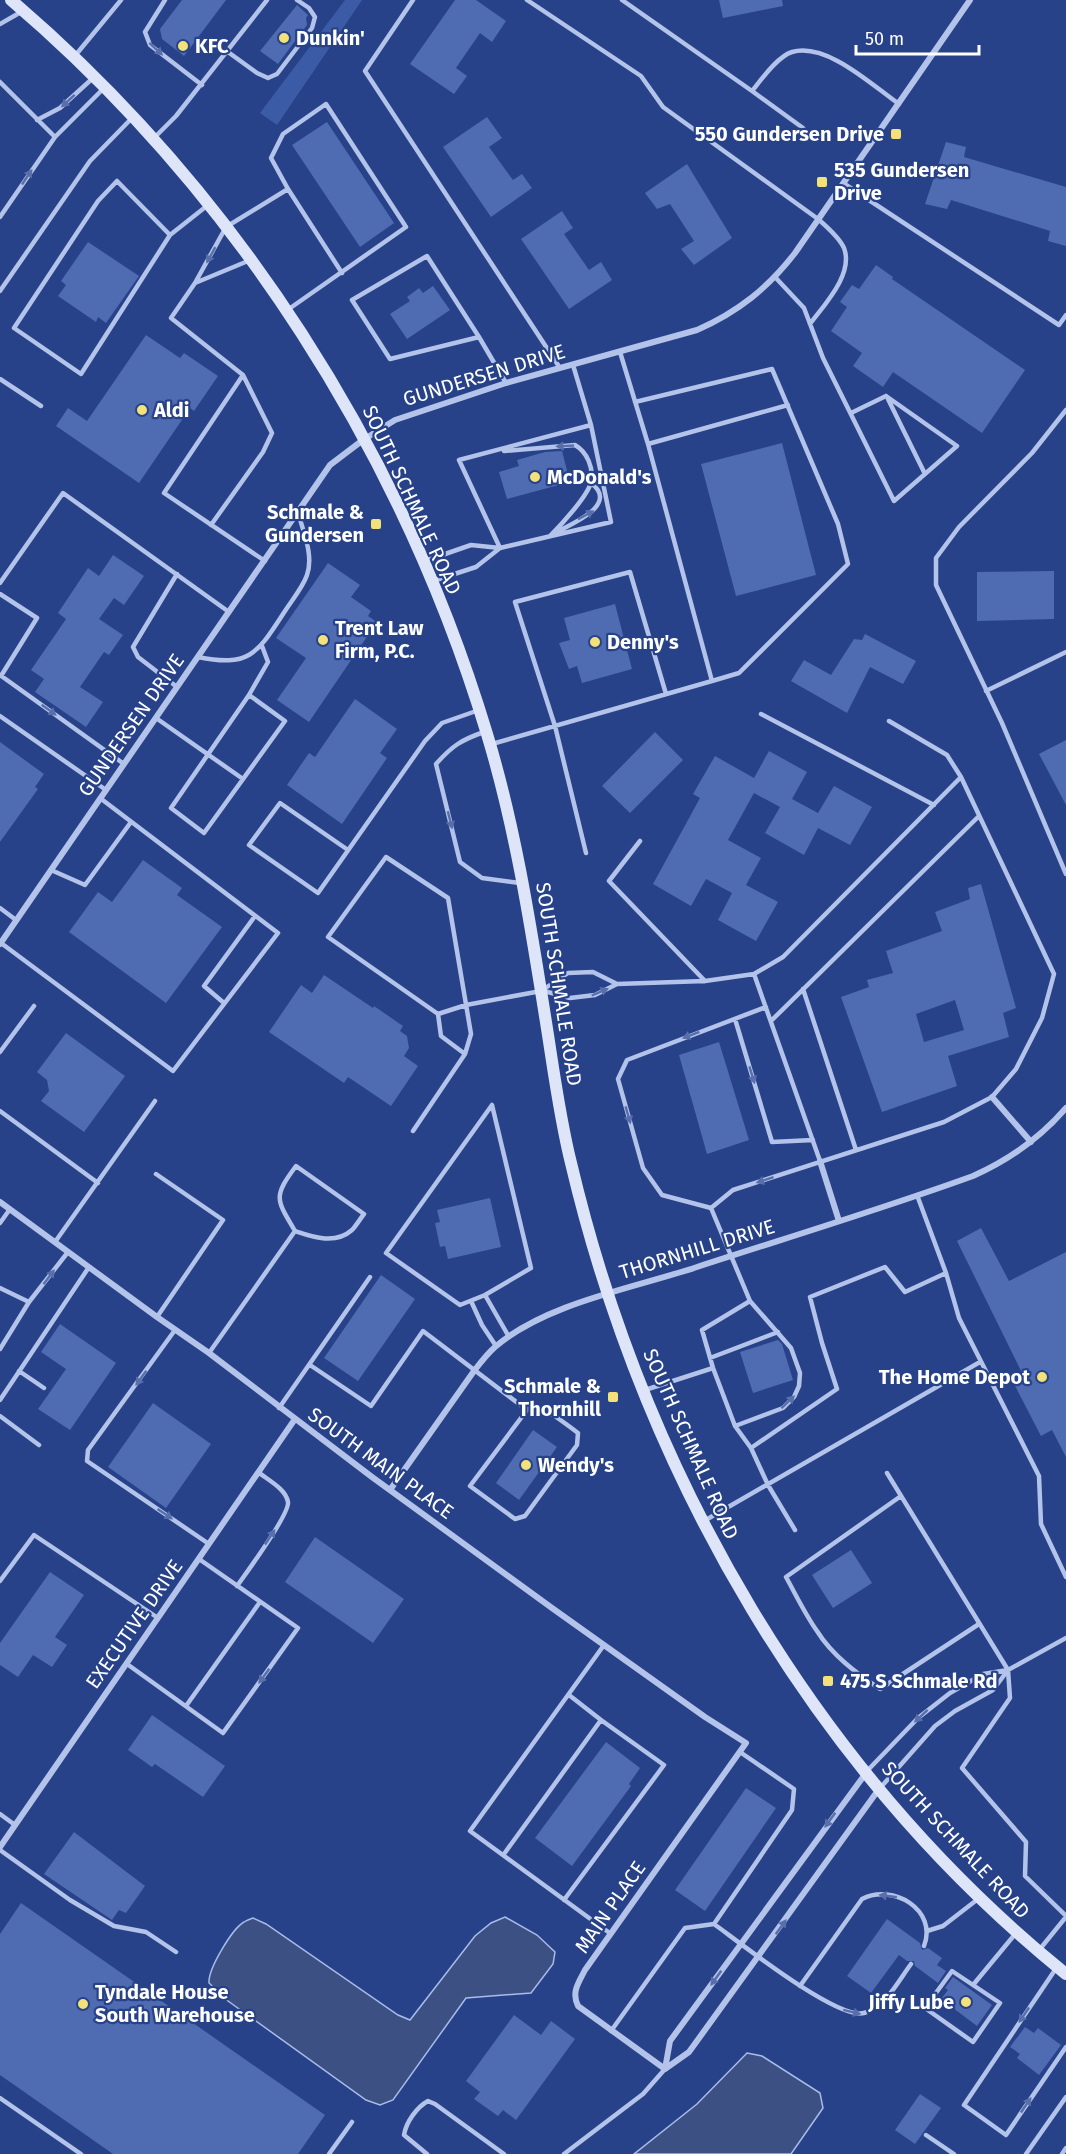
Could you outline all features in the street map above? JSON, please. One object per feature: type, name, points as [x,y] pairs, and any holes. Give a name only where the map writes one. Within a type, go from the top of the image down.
[{"type":"main road","name":"SOUTH SCHMALE ROAD","points":[[11,0],[94,76],[133,116],[209,204],[252,260],[330,378],[404,518],[424,562],[490,744],[523,884],[570,1160],[607,1294],[643,1391],[702,1522],[775,1647],[834,1732],[879,1790],[978,1899],[1062,1971]]},
{"type":"street","name":"GUNDERSEN DRIVE","points":[[0,943],[330,465],[395,420],[506,382],[697,330],[742,307],[775,277],[819,219],[970,0]]},
{"type":"street","points":[[992,1097],[1031,1142]]},
{"type":"street","name":"THORNHILL DRIVE","points":[[390,1490],[474,1371],[496,1346],[532,1323],[607,1294],[732,1256],[973,1176],[997,1165],[1031,1142],[1066,1108]]},
{"type":"street","points":[[820,1161],[839,1221]]},
{"type":"street","name":"SOUTH MAIN PLACE","points":[[0,1202],[156,1317],[209,1353],[279,1408],[604,1646],[746,1743]]},
{"type":"street","name":"EXECUTIVE DRIVE","points":[[0,1848],[295,1419]]},
{"type":"street","name":"MAIN PLACE","points":[[665,2069],[578,2006],[574,1999],[575,1989],[585,1970],[746,1743]]},
{"type":"street","points":[[665,2069],[670,2041],[866,1773]]},
{"type":"street","points":[[665,2069],[689,2052],[879,1790]]},
{"type":"lane","points":[[74,57],[121,0]]},
{"type":"lane","points":[[165,0],[146,32],[150,45],[202,85]]},
{"type":"lane","points":[[153,139],[202,85],[267,0]]},
{"type":"lane","points":[[228,52],[257,73],[268,78],[277,74],[312,28],[315,17],[309,8],[297,0]]},
{"type":"lane","points":[[413,0],[364,71],[560,368]]},
{"type":"lane","points":[[527,0],[641,76],[663,107],[819,219],[834,234],[844,249],[845,262],[842,278],[810,324]]},
{"type":"lane","points":[[622,0],[803,128]]},
{"type":"lane","points":[[0,24],[24,11]]},
{"type":"lane","points":[[752,91],[769,70],[791,52],[807,51],[827,55],[840,62],[899,104]]},
{"type":"lane","points":[[37,120],[60,108],[94,76]]},
{"type":"lane","points":[[0,82],[55,137]]},
{"type":"lane","points":[[0,217],[55,137],[105,87]]},
{"type":"lane","points":[[286,310],[342,273],[405,227],[326,104],[283,134],[271,158],[288,189],[342,273]]},
{"type":"lane","points":[[0,291],[90,162],[133,116]]},
{"type":"lane","points":[[170,235],[117,181],[98,201],[14,328],[81,374],[170,235],[209,204]]},
{"type":"lane","points":[[843,183],[1059,326],[1066,315]]},
{"type":"lane","points":[[211,525],[263,452],[272,433],[243,375],[171,318],[195,283],[226,227],[288,189]]},
{"type":"lane","points":[[479,337],[390,359],[352,300],[427,256],[479,337],[506,382]]},
{"type":"lane","points":[[195,283],[252,260]]},
{"type":"lane","points":[[775,277],[804,308],[823,358],[894,501],[957,447],[886,396]]},
{"type":"lane","points":[[620,352],[648,444],[712,681]]},
{"type":"lane","points":[[424,562],[471,545],[500,548],[611,522],[591,425],[573,365]]},
{"type":"lane","points":[[490,744],[739,673],[848,564],[838,524],[772,369],[635,402]]},
{"type":"lane","points":[[243,375],[164,493],[265,561]]},
{"type":"lane","points":[[0,379],[41,406]]},
{"type":"lane","points":[[850,413],[886,396]]},
{"type":"lane","points":[[886,396],[925,474]]},
{"type":"lane","points":[[648,444],[788,405]]},
{"type":"lane","points":[[1066,410],[1032,453],[959,527],[936,558],[936,585],[986,690],[1066,873]]},
{"type":"lane","points":[[500,548],[459,460],[591,425]]},
{"type":"lane","points":[[492,452],[575,445],[585,451],[590,467],[591,483],[569,517],[550,536]]},
{"type":"lane","points":[[550,536],[596,510],[600,500],[597,488],[591,483]]},
{"type":"lane","points":[[0,584],[63,493],[229,612]]},
{"type":"lane","points":[[198,657],[223,662],[243,658],[262,646],[307,575],[309,550],[298,512]]},
{"type":"lane","points":[[432,582],[476,567],[500,548]]},
{"type":"lane","points":[[586,853],[555,726],[515,602],[630,572],[666,694]]},
{"type":"lane","points":[[177,574],[133,647],[138,657],[177,687]]},
{"type":"lane","points":[[0,594],[37,618],[1,675],[124,764]]},
{"type":"lane","points":[[249,696],[285,721],[204,833],[171,808],[249,696],[268,662],[262,646]]},
{"type":"lane","points":[[986,690],[1066,652]]},
{"type":"lane","points":[[348,850],[280,803],[249,845],[318,893],[348,850],[424,741],[442,723],[479,710]]},
{"type":"lane","points":[[761,714],[933,805]]},
{"type":"lane","points":[[0,716],[106,790]]},
{"type":"lane","points":[[156,718],[243,779]]},
{"type":"lane","points":[[711,1208],[733,1190],[944,1122],[992,1097],[1016,1069],[1042,1018],[1054,974],[961,777],[947,755],[889,721]]},
{"type":"lane","points":[[486,731],[464,739],[451,747],[436,764],[460,862],[482,878],[523,884]]},
{"type":"lane","points":[[541,991],[570,998],[595,995],[616,984],[705,981],[754,974],[783,957],[961,777]]},
{"type":"lane","points":[[0,943],[173,1071],[278,933],[100,798]]},
{"type":"lane","points":[[771,1021],[979,816]]},
{"type":"lane","points":[[51,870],[85,885],[131,822]]},
{"type":"lane","points":[[639,841],[609,881],[705,981]]},
{"type":"lane","points":[[413,1131],[465,1054],[471,1034],[448,898],[386,857],[328,937],[438,1014],[441,1036],[465,1054]]},
{"type":"lane","points":[[0,908],[16,920]]},
{"type":"lane","points":[[224,1003],[204,987],[255,916]]},
{"type":"lane","points":[[438,1014],[466,1005],[541,991],[568,973],[593,972],[616,984]]},
{"type":"lane","points":[[754,974],[820,1161]]},
{"type":"lane","points":[[803,989],[856,1150]]},
{"type":"lane","points":[[0,1052],[34,1006]]},
{"type":"lane","points":[[711,1208],[662,1195],[644,1168],[618,1079],[627,1060],[766,1007]]},
{"type":"lane","points":[[735,1018],[772,1142],[813,1140]]},
{"type":"lane","points":[[55,1242],[155,1101]]},
{"type":"lane","points":[[492,1105],[531,1268],[485,1295],[460,1305],[386,1253],[492,1105]]},
{"type":"lane","points":[[0,1112],[98,1183]]},
{"type":"lane","points":[[296,1166],[364,1214],[352,1230],[339,1237],[318,1239],[295,1230],[282,1209],[279,1199],[282,1185],[296,1166]]},
{"type":"lane","points":[[156,1174],[223,1220],[156,1317]]},
{"type":"lane","points":[[917,1195],[946,1273],[958,1318],[1039,1476],[1041,1524],[1066,1577]]},
{"type":"lane","points":[[711,1208],[750,1301],[791,1348],[800,1373],[799,1386],[794,1397],[783,1408],[735,1426]]},
{"type":"lane","points":[[0,1223],[10,1209]]},
{"type":"lane","points":[[209,1353],[295,1230]]},
{"type":"lane","points":[[0,1349],[29,1302],[68,1252]]},
{"type":"lane","points":[[0,1400],[89,1267]]},
{"type":"lane","points":[[751,1448],[837,1389],[810,1297],[885,1268],[905,1292],[946,1273]]},
{"type":"lane","points":[[279,1408],[370,1277]]},
{"type":"lane","points":[[0,1288],[29,1302]]},
{"type":"lane","points":[[485,1295],[509,1336]]},
{"type":"lane","points":[[471,1301],[482,1325],[496,1346]]},
{"type":"lane","points":[[750,1301],[702,1330],[713,1368],[735,1426],[751,1448],[768,1485],[795,1530]]},
{"type":"lane","points":[[175,1330],[88,1450],[87,1461],[209,1544]]},
{"type":"lane","points":[[310,1365],[370,1406],[423,1331],[527,1410]]},
{"type":"lane","points":[[710,1358],[778,1332]]},
{"type":"lane","points":[[702,1522],[980,1362]]},
{"type":"lane","points":[[643,1391],[713,1368]]},
{"type":"lane","points":[[19,1371],[44,1388]]},
{"type":"lane","points":[[536,1407],[558,1418],[578,1433],[579,1439],[577,1445],[525,1516],[515,1519],[470,1486],[527,1410],[536,1407]]},
{"type":"lane","points":[[0,1416],[39,1445]]},
{"type":"lane","points":[[237,1586],[288,1508],[288,1500],[284,1494],[258,1473]]},
{"type":"lane","points":[[887,1473],[1008,1670],[1010,1698],[962,1768],[1026,1842],[1025,1876],[1066,1917],[1038,1951]]},
{"type":"lane","points":[[902,1497],[786,1577],[817,1632],[858,1674],[880,1689],[980,1624]]},
{"type":"lane","points":[[0,1581],[34,1534],[158,1618]]},
{"type":"lane","points":[[127,1664],[223,1732],[298,1629],[199,1559]]},
{"type":"lane","points":[[186,1706],[260,1602]]},
{"type":"lane","points":[[866,1773],[931,1706],[983,1674],[1008,1670],[1066,1638]]},
{"type":"lane","points":[[604,1646],[470,1831],[611,1934]]},
{"type":"lane","points":[[879,1790],[935,1726],[993,1690],[1008,1670]]},
{"type":"lane","points":[[564,1900],[664,1765],[569,1695]]},
{"type":"lane","points":[[504,1854],[601,1720]]},
{"type":"lane","points":[[714,1924],[792,1810],[794,1790],[740,1752]]},
{"type":"lane","points":[[0,1814],[15,1824]]},
{"type":"lane","points":[[0,1848],[70,1900],[114,1926],[146,1932],[176,1952]]},
{"type":"lane","points":[[800,1986],[862,1899],[868,1896],[879,1894],[895,1896],[908,1901],[920,1910],[928,1936],[924,1946]]},
{"type":"lane","points":[[927,1931],[943,1926],[978,1899]]},
{"type":"lane","points":[[611,2031],[685,1928],[714,1924],[800,1986],[847,2012],[862,2014],[880,2004],[911,1964]]},
{"type":"lane","points":[[973,1985],[1016,1933]]},
{"type":"lane","points":[[952,1971],[973,1985],[999,2003],[973,2042],[925,2008],[952,1971]]},
{"type":"lane","points":[[1062,1971],[964,2105],[1006,2135],[1066,2047]]},
{"type":"lane","points":[[564,2154],[644,2094],[665,2069]]},
{"type":"lane","points":[[1026,2154],[1066,2097]]},
{"type":"lane","points":[[0,2098],[81,2154]]},
{"type":"lane","points":[[427,2154],[404,2135],[405,2127],[420,2105],[428,2101],[504,2154]]},
{"type":"lane","points":[[329,2154],[352,2122]]},
{"type":"lane","points":[[926,2135],[954,2154]]},
{"type":"lane","points":[[1062,2154],[1066,2148]]},
{"type":"shaded area","points":[[345,0],[362,0],[277,125],[260,113]]},
{"type":"shaded area","points":[[505,1917],[537,1935],[555,1952],[553,1964],[531,1993],[466,1998],[393,2100],[380,2105],[366,2100],[228,2001],[209,1983],[216,1959],[227,1941],[239,1926],[253,1918],[266,1924],[398,2015],[410,2020],[475,1936],[491,1923]]},
{"type":"shaded area","points":[[747,2053],[762,2056],[820,2093],[823,2108],[791,2154],[634,2154],[697,2104]]},
{"type":"building","points":[[182,0],[226,0],[184,56],[162,39],[160,29]]},
{"type":"building","points":[[455,0],[476,0],[506,21],[492,42],[480,33],[456,68],[467,76],[454,94],[410,64]]},
{"type":"building","points":[[719,0],[782,0],[783,6],[723,18]]},
{"type":"building","name":"Dunkin'","points":[[297,5],[308,15],[307,25],[278,64],[260,51]]},
{"type":"building","points":[[487,117],[502,138],[489,147],[513,180],[522,174],[532,188],[491,217],[443,147]]},
{"type":"building","points":[[327,122],[394,223],[360,247],[292,145]]},
{"type":"building","points":[[946,142],[966,147],[964,157],[1066,187],[1066,246],[1048,241],[1050,231],[951,200],[947,209],[925,204]]},
{"type":"building","points":[[687,164],[732,238],[694,265],[681,249],[694,241],[670,204],[657,209],[645,193]]},
{"type":"building","points":[[562,211],[573,228],[564,234],[589,270],[601,262],[612,280],[569,309],[521,239]]},
{"type":"building","points":[[88,242],[139,276],[106,323],[98,317],[96,322],[58,296],[66,285],[61,281]]},
{"type":"building","points":[[876,265],[893,277],[892,279],[1025,370],[982,433],[893,372],[883,387],[853,366],[862,353],[831,331],[847,307],[840,302],[852,285],[859,289]]},
{"type":"building","points":[[433,286],[450,310],[407,339],[390,314],[410,301],[407,297],[419,288],[423,293]]},
{"type":"building","name":"Aldi","points":[[146,335],[180,358],[184,353],[218,376],[194,411],[190,408],[139,483],[56,426],[68,408],[87,421]]},
{"type":"building","points":[[782,443],[816,575],[736,596],[701,464]]},
{"type":"building","name":"McDonald's","points":[[562,451],[570,482],[507,499],[499,472],[519,466],[517,460],[545,452]]},
{"type":"building","points":[[113,555],[144,576],[124,605],[114,598],[99,619],[123,635],[109,655],[104,652],[80,687],[103,702],[86,727],[35,692],[44,679],[31,670],[66,619],[58,613],[88,568],[99,576]]},
{"type":"building","points":[[328,563],[360,585],[351,597],[371,611],[368,616],[377,622],[309,722],[277,700],[306,658],[276,638]]},
{"type":"building","points":[[1054,571],[1054,619],[977,621],[977,572]]},
{"type":"building","name":"Denny's","points":[[615,604],[632,669],[582,683],[577,666],[569,669],[559,643],[570,640],[564,618]]},
{"type":"building","points":[[865,634],[916,661],[903,684],[870,667],[847,713],[791,681],[804,660],[831,675],[854,639],[862,640]]},
{"type":"building","points":[[355,699],[397,729],[380,753],[387,758],[342,824],[287,785],[309,753],[315,757]]},
{"type":"building","points":[[655,732],[683,760],[630,813],[602,786]]},
{"type":"building","points":[[1066,740],[1066,805],[1039,754]]},
{"type":"building","points":[[0,742],[44,774],[35,787],[38,789],[0,842]]},
{"type":"building","points":[[769,751],[807,772],[792,799],[818,813],[834,786],[872,807],[850,845],[818,828],[804,855],[765,833],[780,807],[754,793],[728,840],[761,858],[746,885],[778,902],[756,941],[718,920],[732,893],[706,879],[691,906],[653,884],[700,798],[693,794],[715,756],[754,778]]},
{"type":"building","points":[[143,860],[182,888],[177,895],[222,927],[166,1003],[69,932],[98,892],[112,902]]},
{"type":"building","points":[[981,884],[1016,1008],[1003,1013],[1009,1037],[948,1056],[957,1086],[882,1112],[841,997],[869,987],[867,980],[893,973],[886,951],[942,931],[935,912],[970,899],[968,888]],"holes":[[[955,1000],[964,1030],[924,1042],[916,1014]]]},
{"type":"building","points":[[324,975],[403,1026],[400,1031],[407,1036],[409,1048],[404,1056],[418,1066],[391,1106],[348,1077],[344,1083],[269,1032],[301,985],[312,993]]},
{"type":"building","points":[[66,1033],[125,1076],[84,1132],[41,1101],[49,1091],[47,1080],[37,1072]]},
{"type":"building","points":[[719,1042],[749,1140],[707,1154],[679,1055]]},
{"type":"building","points":[[490,1198],[501,1247],[448,1259],[445,1246],[440,1247],[435,1223],[440,1222],[437,1210]]},
{"type":"building","points":[[981,1228],[1009,1281],[1066,1252],[1066,1457],[1052,1430],[1041,1436],[1012,1380],[1023,1375],[957,1241]]},
{"type":"building","points":[[381,1275],[415,1299],[358,1381],[324,1358]]},
{"type":"building","points":[[60,1324],[116,1363],[70,1430],[38,1409],[66,1369],[41,1352]]},
{"type":"building","points":[[778,1340],[782,1344],[793,1380],[753,1393],[740,1352]]},
{"type":"building","points":[[153,1403],[211,1444],[166,1508],[108,1467]]},
{"type":"building","name":"Wendy's","points":[[533,1430],[557,1447],[519,1500],[496,1483]]},
{"type":"building","points":[[315,1537],[404,1599],[373,1643],[285,1582]]},
{"type":"building","points":[[851,1550],[872,1583],[833,1608],[812,1575]]},
{"type":"building","points":[[50,1572],[84,1595],[55,1637],[67,1645],[52,1667],[33,1655],[18,1677],[0,1665],[0,1643]]},
{"type":"building","points":[[152,1715],[225,1766],[203,1797],[155,1764],[152,1767],[128,1750]]},
{"type":"building","points":[[606,1742],[640,1768],[629,1784],[631,1786],[572,1866],[535,1838]]},
{"type":"building","points":[[746,1788],[776,1808],[705,1911],[675,1890]]},
{"type":"building","points":[[74,1832],[145,1886],[126,1913],[119,1910],[112,1920],[44,1874]]},
{"type":"building","name":"Tyndale House South Warehouse","points":[[21,1903],[325,2115],[298,2154],[113,2154],[0,2075],[0,1934]]},
{"type":"building","points":[[887,1919],[920,1943],[922,1950],[928,1948],[942,1958],[937,1965],[946,1971],[938,1983],[915,1966],[914,1961],[907,1961],[899,1955],[871,1993],[847,1976]]},
{"type":"building","name":"Jiffy Lube","points":[[953,1977],[992,2005],[977,2026],[941,1999],[948,1990],[945,1988]]},
{"type":"building","points":[[514,2015],[541,2035],[551,2021],[575,2039],[516,2120],[503,2110],[498,2116],[474,2099],[480,2092],[466,2081]]},
{"type":"building","points":[[1025,2027],[1034,2033],[1038,2028],[1061,2045],[1039,2075],[1017,2058],[1020,2054],[1010,2047]]},
{"type":"building","points":[[920,2094],[941,2108],[915,2144],[895,2130]]},
{"type":"place","name":"Dunkin'","points":[[284,38]]},
{"type":"place","name":"KFC","points":[[183,46]]},
{"type":"place","name":"550 Gundersen Drive","points":[[896,134]]},
{"type":"place","name":"535 Gundersen Drive","points":[[822,182]]},
{"type":"place","name":"Aldi","points":[[142,410]]},
{"type":"place","name":"McDonald's","points":[[535,477]]},
{"type":"place","name":"Schmale & Gundersen","points":[[376,524]]},
{"type":"place","name":"Trent Law Firm, P.C.","points":[[323,640]]},
{"type":"place","name":"Denny's","points":[[595,642]]},
{"type":"place","name":"The Home Depot","points":[[1042,1377]]},
{"type":"place","name":"Schmale & Thornhill","points":[[613,1397]]},
{"type":"place","name":"Wendy's","points":[[526,1465]]},
{"type":"place","name":"475 S Schmale Rd","points":[[828,1681]]},
{"type":"place","name":"Jiffy Lube","points":[[966,2002]]},
{"type":"place","name":"Tyndale House South Warehouse","points":[[83,2004]]}]
